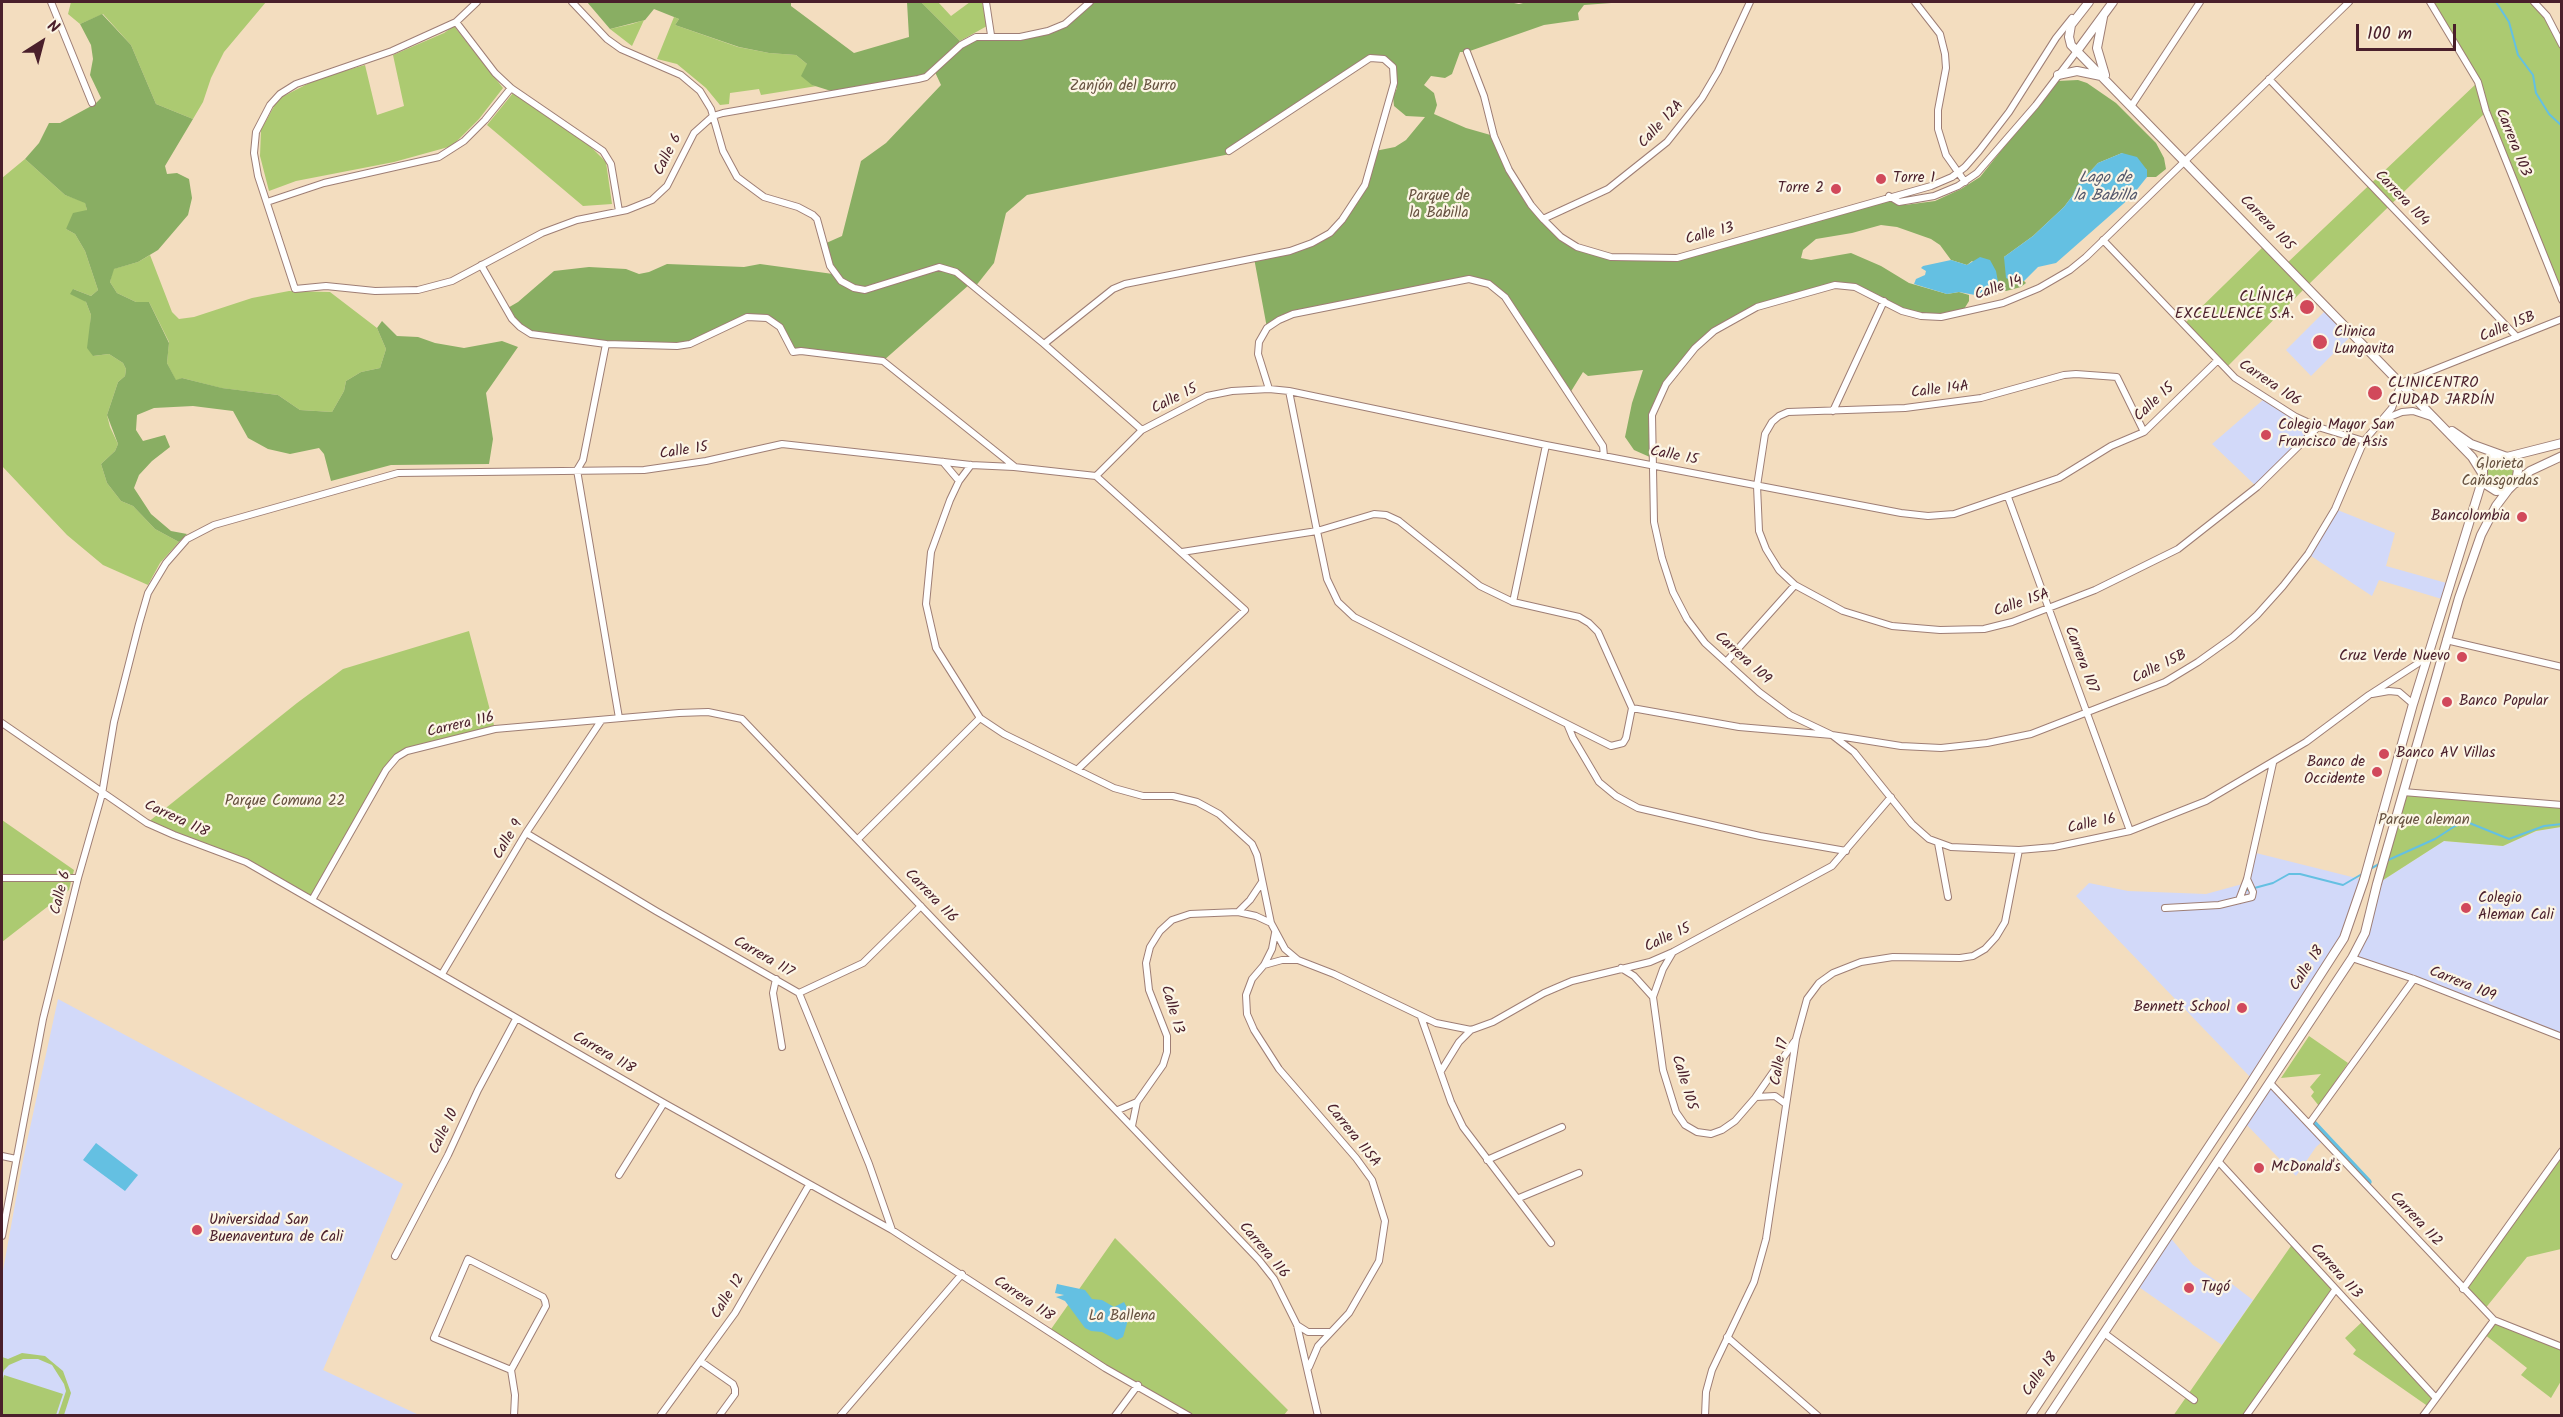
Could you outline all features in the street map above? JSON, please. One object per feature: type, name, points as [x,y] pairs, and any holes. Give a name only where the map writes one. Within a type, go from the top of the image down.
[{"type":"main road","name":"Calle 13","points":[[2077,51],[2113,2]]},
{"type":"main road","points":[[2077,51],[2070,41],[2069,30],[2085,3]]},
{"type":"main road","points":[[2103,17],[2097,48],[2106,79]]},
{"type":"main road","name":"Carrera 105","points":[[2077,51],[2435,418],[2472,457],[2482,476]]},
{"type":"main road","points":[[2058,75],[2087,71],[2106,79]]},
{"type":"main road","name":"Carrera 105","points":[[2435,418],[2471,444],[2505,456]]},
{"type":"main road","points":[[2562,443],[2488,460],[2482,476],[2490,489],[2502,492],[2511,488],[2530,471],[2562,456]]},
{"type":"main road","points":[[2505,456],[2514,462],[2518,470],[2518,478],[2511,488]]},
{"type":"main road","name":"Calle 18","points":[[2030,1416],[2247,1089],[2338,948],[2349,926],[2482,476]]},
{"type":"main road","name":"Calle 18","points":[[2049,1416],[2352,958],[2365,933],[2381,867],[2446,640],[2481,535],[2496,506],[2511,488]]},
{"type":"street","points":[[51,2],[92,103]]},
{"type":"street","points":[[477,2],[456,22],[392,51],[296,84],[280,94],[270,105],[256,132],[254,153],[258,176],[267,202],[324,183],[439,157],[464,141],[511,88]]},
{"type":"street","points":[[572,2],[607,39],[621,49],[681,75],[700,91],[713,116],[723,151],[737,177],[764,197],[808,211],[817,219],[830,266],[841,281],[854,288],[865,290],[939,267],[948,268],[956,272],[1044,344],[1142,430]]},
{"type":"street","points":[[986,2],[991,35]]},
{"type":"street","points":[[713,116],[918,80],[926,77],[962,45],[976,37],[991,35],[1020,37],[1048,31],[1065,24],[1090,2]]},
{"type":"street","name":"Calle 12A","points":[[1543,219],[1608,189],[1667,141],[1702,98],[1718,71],[1750,2]]},
{"type":"street","points":[[1916,2],[1940,34],[1945,54],[1945,81],[1938,110],[1938,129],[1946,155],[1965,182]]},
{"type":"street","points":[[2132,105],[2200,2]]},
{"type":"street","name":"Calle 14","points":[[1652,465],[1652,416],[1656,403],[1679,367],[1713,331],[1757,307],[1828,286],[1855,287],[1911,313],[1941,317],[2003,303],[2053,281],[2070,270],[2103,240],[2349,2]]},
{"type":"street","name":"Carrera 103","points":[[2430,2],[2478,82],[2486,111],[2562,300]]},
{"type":"street","points":[[2534,2],[2547,16],[2562,45]]},
{"type":"street","name":"Calle 13","points":[[1543,219],[1562,237],[1577,247],[1611,257],[1677,258],[1715,249],[1889,196],[1931,186],[1958,172],[1975,157],[2003,120],[2055,38],[2085,3]]},
{"type":"street","points":[[456,22],[495,73],[511,88],[603,151],[611,164],[619,211]]},
{"type":"street","name":"Calle 13","points":[[1889,196],[1899,202],[1915,200],[1948,191],[1965,182],[1985,165],[2077,51]]},
{"type":"street","points":[[1467,52],[1484,96],[1494,136],[1509,170],[1531,206],[1543,219]]},
{"type":"street","points":[[1044,344],[1113,289],[1125,284],[1290,251],[1330,233],[1342,220],[1365,185],[1394,82],[1393,67],[1384,59],[1370,58],[1229,151]]},
{"type":"street","name":"Carrera 104","points":[[2269,79],[2517,337]]},
{"type":"street","name":"Calle 6","points":[[267,202],[295,289],[326,286],[375,291],[418,290],[452,281],[542,233],[577,220],[645,205],[667,186],[694,133],[713,116]]},
{"type":"street","name":"Carrera 106","points":[[2103,240],[2235,378],[2265,399],[2318,427],[2364,441]]},
{"type":"street","points":[[482,265],[512,319],[531,334],[606,344],[677,346],[690,344],[747,317],[767,318],[780,327],[793,352],[884,361],[1014,467]]},
{"type":"street","points":[[1269,390],[1258,354],[1259,342],[1267,328],[1279,320],[1293,314],[1469,279],[1489,284],[1505,297],[1603,446],[1604,456]]},
{"type":"street","points":[[1833,411],[1884,301]]},
{"type":"street","name":"Calle 15B","points":[[1832,735],[1901,746],[1941,748],[1987,743],[2031,734],[2165,682],[2198,662],[2257,615],[2283,586],[2318,538],[2335,509],[2364,441],[2392,408],[2401,383],[2562,320]]},
{"type":"street","points":[[606,344],[583,460],[578,470],[620,718]]},
{"type":"street","name":"Calle 15","points":[[166,563],[187,539],[214,525],[398,473],[644,470],[706,461],[782,444],[1096,476],[1142,430],[1207,396],[1232,391],[1290,391],[1546,445],[1757,486],[1928,516],[1954,514],[2059,478],[2111,446],[2144,432],[2217,361]]},
{"type":"street","name":"Calle 14A","points":[[1757,486],[1765,434],[1772,422],[1788,412],[1905,408],[1981,398],[2076,374],[2116,377],[2144,432]]},
{"type":"street","points":[[1182,552],[1317,531],[1374,514],[1386,515],[1398,521],[1480,586],[1513,602],[1579,617],[1589,622],[1598,632],[1632,708],[1626,738],[1617,746],[1611,746],[1568,726],[1354,617],[1338,602],[1327,579],[1317,531],[1290,391]]},
{"type":"street","points":[[2383,419],[2402,412],[2413,411],[2435,418]]},
{"type":"street","name":"Calle 15A","points":[[1757,486],[1759,531],[1766,549],[1779,570],[1795,585],[1844,610],[1892,626],[1940,630],[1984,629],[2012,622],[2095,590],[2178,549],[2257,486],[2318,427]]},
{"type":"street","points":[[1513,602],[1546,445]]},
{"type":"street","points":[[943,462],[959,481]]},
{"type":"street","points":[[971,465],[959,481],[931,552],[926,604],[936,648],[980,718],[1004,734],[1113,788],[1143,796],[1173,796],[1197,802],[1219,814],[1252,844],[1257,855],[1271,923],[1285,949],[1298,960],[1334,974],[1421,1017],[1451,1028],[1471,1030]]},
{"type":"street","name":"Carrera 109","points":[[1652,465],[1654,522],[1662,558],[1673,592],[1687,619],[1725,662],[1790,715],[1832,735]]},
{"type":"street","points":[[1078,769],[1245,610],[1096,476]]},
{"type":"street","name":"Carrera 107","points":[[2008,497],[2130,831]]},
{"type":"street","name":"Calle 6","points":[[2,1236],[43,1019],[78,878],[102,794],[114,722],[148,593],[166,563]]},
{"type":"street","points":[[1725,662],[1795,585]]},
{"type":"street","points":[[2446,640],[2562,667]]},
{"type":"street","name":"Calle 16","points":[[1832,735],[1865,762],[1912,824],[1929,839],[1974,850],[2054,847],[2130,831],[2206,801],[2306,742],[2428,654]]},
{"type":"street","points":[[2369,695],[2389,691],[2399,692],[2413,704]]},
{"type":"street","points":[[1632,708],[1739,727],[1832,735]]},
{"type":"street","name":"Carrera 116","points":[[312,900],[386,770],[397,757],[407,751],[495,729],[708,712],[742,718],[1118,1110],[1274,1279],[1297,1325],[1309,1367],[1318,1416]]},
{"type":"street","points":[[858,839],[980,718]]},
{"type":"street","name":"Calle 9","points":[[442,974],[526,833],[601,721]]},
{"type":"street","name":"Carrera 118","points":[[2,723],[147,823],[174,836],[246,862],[516,1019],[892,1230],[1105,1368],[1189,1416]]},
{"type":"street","points":[[1568,726],[1599,782],[1616,796],[1638,808],[1760,836],[1846,851]]},
{"type":"street","points":[[2240,898],[2248,880],[2273,763]]},
{"type":"street","points":[[2403,792],[2562,805]]},
{"type":"street","name":"Calle 15","points":[[1471,1030],[1493,1022],[1544,993],[1572,981],[1650,962],[1674,952],[1821,873],[1833,866],[1891,798]]},
{"type":"street","name":"Carrera 117","points":[[526,833],[799,993],[869,1164],[892,1230]]},
{"type":"street","points":[[1938,843],[1948,897]]},
{"type":"street","name":"Calle 17","points":[[1705,1416],[1706,1392],[1712,1370],[1754,1282],[1766,1239],[1796,1039],[1808,999],[1819,983],[1833,973],[1861,962],[1893,957],[1960,958],[1973,956],[1985,949],[1996,937],[2004,922],[2019,850]]},
{"type":"street","points":[[2,878],[78,878]]},
{"type":"street","points":[[2165,908],[2219,904],[2252,897],[2253,892],[2248,880]]},
{"type":"street","points":[[1238,912],[1250,900],[1262,882]]},
{"type":"street","points":[[799,993],[862,963],[921,906]]},
{"type":"street","name":"Calle 13","points":[[1132,1126],[1137,1102],[1163,1065],[1167,1052],[1167,1036],[1149,990],[1146,963],[1150,947],[1160,931],[1172,920],[1190,914],[1238,912],[1256,916],[1271,923]]},
{"type":"street","name":"Carrera 115A","points":[[1275,933],[1272,950],[1264,965],[1252,979],[1246,995],[1247,1014],[1254,1030],[1279,1069],[1356,1158],[1372,1180],[1385,1221],[1379,1262],[1349,1313],[1329,1332]]},
{"type":"street","name":"Calle 105","points":[[1674,952],[1663,969],[1653,997],[1663,1070],[1676,1112],[1685,1125],[1697,1132],[1711,1134],[1735,1121],[1755,1098],[1796,1039]]},
{"type":"street","name":"Carrera 109","points":[[2352,958],[2414,979],[2562,1037]]},
{"type":"street","points":[[1264,965],[1282,960],[1298,960]]},
{"type":"street","points":[[1621,968],[1645,986],[1653,997]]},
{"type":"street","points":[[776,979],[773,993],[782,1047]]},
{"type":"street","points":[[2309,1124],[2414,979]]},
{"type":"street","points":[[1421,1017],[1462,1127],[1519,1198],[1551,1243]]},
{"type":"street","name":"Calle 10","points":[[395,1256],[516,1019]]},
{"type":"street","points":[[1441,1071],[1459,1042],[1471,1030]]},
{"type":"street","name":"Carrera 112","points":[[2270,1083],[2494,1320],[2562,1347]]},
{"type":"street","points":[[1755,1098],[1775,1096],[1786,1104]]},
{"type":"street","points":[[1118,1110],[1137,1102]]},
{"type":"street","points":[[619,1175],[664,1103]]},
{"type":"street","points":[[1487,1160],[1562,1127]]},
{"type":"street","points":[[2463,1289],[2562,1151]]},
{"type":"street","points":[[2,1156],[16,1159]]},
{"type":"street","name":"Carrera 113","points":[[2218,1161],[2435,1397]]},
{"type":"street","points":[[1519,1198],[1579,1173]]},
{"type":"street","name":"Calle 12","points":[[660,1416],[735,1313],[809,1185]]},
{"type":"street","points":[[511,1370],[434,1338],[468,1259],[543,1297],[545,1301],[546,1306],[511,1370],[515,1395],[514,1416]]},
{"type":"street","points":[[840,1416],[962,1274]]},
{"type":"street","points":[[2246,1416],[2335,1290]]},
{"type":"street","points":[[2423,1416],[2494,1320]]},
{"type":"street","points":[[1297,1325],[1308,1332],[1329,1332]]},
{"type":"street","points":[[1309,1367],[1318,1346],[1329,1332]]},
{"type":"street","points":[[2104,1333],[2194,1400]]},
{"type":"street","points":[[1727,1337],[1818,1416]]},
{"type":"street","points":[[699,1361],[733,1384],[735,1389],[735,1394],[719,1416]]},
{"type":"street","points":[[1115,1416],[1138,1385]]},
{"type":"shaded area","name":"Clinica Lungavita","points":[[2328,308],[2353,334],[2311,376],[2286,350]]},
{"type":"shaded area","name":"Colegio Mayor San Francisco de Asis","points":[[2264,399],[2318,427],[2257,487],[2212,444]]},
{"type":"shaded area","points":[[2335,509],[2395,533],[2386,566],[2450,584],[2445,600],[2379,580],[2372,596],[2308,554]]},
{"type":"shaded area","name":"Colegio Aleman Cali","points":[[2561,827],[2561,1037],[2352,958],[2365,933],[2377,884],[2444,841],[2503,846],[2537,831]]},
{"type":"shaded area","name":"Bennett School","points":[[2256,853],[2364,880],[2349,926],[2253,1080],[2076,896],[2089,883],[2128,891],[2206,894],[2246,883]]},
{"type":"shaded area","name":"Universidad San Buenaventura de Cali","points":[[58,999],[403,1184],[323,1370],[419,1415],[2,1416],[2,1276],[23,1160]]},
{"type":"shaded area","points":[[2270,1083],[2324,1140],[2316,1147],[2296,1176],[2244,1122]]},
{"type":"shaded area","name":"Tugó","points":[[2169,1236],[2193,1265],[2224,1286],[2228,1281],[2253,1300],[2222,1345],[2136,1285]]},
{"type":"green space","points":[[71,2],[266,2],[224,52],[211,78],[203,102],[193,119],[156,104],[131,45],[103,14],[80,24],[68,14]]},
{"type":"green space","points":[[587,2],[791,2],[791,6],[854,53],[909,37],[907,2],[921,2],[960,41],[923,75],[831,91],[812,85],[801,76],[807,64],[796,55],[739,47],[675,25],[679,19],[654,9],[645,20],[610,29]]},
{"type":"green space","points":[[921,2],[938,2],[951,16],[970,2],[982,2],[987,26],[960,41]]},
{"type":"green space","points":[[1090,2],[1509,2],[1519,4],[1527,2],[1625,2],[1584,5],[1578,13],[1579,20],[1544,25],[1467,52],[1460,52],[1452,74],[1445,78],[1431,76],[1424,85],[1434,93],[1437,105],[1434,114],[1466,128],[1494,136],[1509,170],[1543,219],[1577,247],[1611,257],[1677,258],[1889,196],[1905,205],[1935,201],[1980,177],[2057,81],[2078,80],[2087,83],[2116,103],[2156,143],[2164,158],[2166,169],[2156,177],[2147,177],[2147,170],[2122,153],[2098,163],[2077,186],[2064,207],[2033,236],[2004,257],[2014,282],[2024,281],[2026,283],[2021,287],[2006,291],[1997,286],[1998,282],[1972,261],[1967,265],[1951,260],[1940,245],[1931,239],[1897,227],[1881,225],[1816,239],[1803,250],[1801,258],[1811,260],[1851,253],[1881,266],[1909,283],[1947,294],[1959,292],[1969,295],[1969,301],[1961,314],[1921,316],[1855,287],[1835,285],[1757,307],[1714,331],[1666,384],[1652,415],[1652,458],[1634,450],[1625,437],[1632,403],[1643,370],[1588,376],[1583,372],[1570,393],[1505,297],[1489,284],[1468,279],[1293,314],[1267,328],[1254,258],[1290,251],[1330,233],[1365,185],[1375,151],[1395,147],[1406,140],[1425,117],[1406,116],[1394,106],[1393,97],[1397,88],[1394,83],[1393,67],[1384,59],[1370,58],[1229,151],[1230,154],[1027,195],[1006,213],[994,263],[975,287],[970,284],[883,361],[793,352],[780,327],[767,318],[747,317],[690,344],[606,344],[531,334],[520,327],[506,309],[518,302],[554,271],[589,267],[626,269],[639,274],[667,264],[744,267],[760,264],[833,274],[824,244],[842,236],[861,161],[886,143],[941,85],[934,70],[976,37],[1020,37],[1065,24]]},
{"type":"green space","points":[[2430,2],[2534,2],[2547,16],[2561,45],[2561,300],[2486,112],[2225,369],[2183,325],[2266,244],[2286,264],[2477,83]]},
{"type":"green space","points":[[102,14],[131,45],[156,104],[193,119],[165,166],[167,174],[177,173],[189,179],[192,198],[188,215],[158,250],[138,262],[114,269],[110,282],[117,293],[136,302],[149,302],[169,343],[167,363],[176,380],[182,378],[222,388],[278,395],[300,410],[332,412],[344,391],[346,381],[361,372],[380,368],[386,349],[377,328],[382,321],[397,336],[418,337],[435,343],[464,348],[502,341],[518,347],[486,393],[493,439],[489,464],[391,465],[331,481],[324,454],[319,448],[290,454],[268,449],[248,438],[233,411],[193,406],[154,408],[137,415],[136,430],[143,441],[165,435],[170,447],[139,475],[134,488],[151,514],[171,531],[187,534],[179,542],[155,529],[133,506],[121,501],[107,483],[101,464],[115,451],[118,444],[107,415],[118,382],[125,376],[126,369],[123,363],[109,354],[93,356],[87,348],[91,315],[86,302],[70,294],[73,289],[91,296],[98,290],[85,251],[75,234],[66,229],[73,213],[87,210],[85,203],[65,195],[25,159],[39,143],[49,123],[60,123],[95,104],[101,98],[90,75],[93,59],[91,45],[80,24]]},
{"type":"green space","points":[[674,17],[679,19],[675,25],[738,47],[796,55],[807,64],[812,85],[817,86],[761,95],[759,89],[730,93],[729,104],[720,105],[706,88],[677,64],[657,59]]},
{"type":"green space","points":[[644,20],[632,46],[610,29],[632,24]]},
{"type":"green space","points":[[454,26],[503,88],[479,119],[452,146],[394,162],[296,181],[269,191],[260,156],[261,130],[278,99],[319,78],[365,65],[377,115],[404,106],[393,55],[444,33]]},
{"type":"green space","points":[[513,93],[588,144],[606,162],[612,204],[583,206],[487,125]]},
{"type":"green space","points":[[25,159],[65,195],[85,202],[87,210],[66,229],[75,234],[85,251],[98,290],[91,296],[73,289],[86,302],[91,315],[93,356],[109,354],[123,363],[126,369],[125,376],[118,382],[107,415],[118,444],[115,451],[101,464],[107,483],[121,501],[133,506],[155,529],[179,542],[160,563],[148,585],[103,565],[67,535],[2,466],[2,178]]},
{"type":"green space","points":[[150,255],[172,312],[179,319],[194,317],[252,298],[289,291],[330,292],[377,328],[386,349],[380,368],[361,372],[346,381],[344,391],[332,412],[300,410],[278,395],[221,388],[182,378],[176,381],[167,363],[169,342],[149,302],[136,302],[117,293],[110,282],[113,269],[138,262]]},
{"type":"green space","name":"Glorieta Cañasgordas","points":[[2493,457],[2514,462],[2516,482],[2496,491],[2482,473]]},
{"type":"green space","name":"Parque Comuna 22","points":[[469,631],[495,729],[407,751],[397,757],[312,900],[246,862],[147,823],[343,669]]},
{"type":"green space","name":"Parque aleman","points":[[2403,792],[2561,805],[2561,827],[2536,831],[2503,846],[2444,841],[2377,884]]},
{"type":"green space","points":[[2,820],[74,870],[69,890],[2,942]]},
{"type":"green space","points":[[2309,1036],[2348,1063],[2319,1106],[2311,1096],[2314,1092],[2310,1087],[2321,1074],[2281,1078]]},
{"type":"green space","points":[[2561,1151],[2561,1249],[2527,1257],[2484,1310],[2463,1289]]},
{"type":"green space","name":"La Ballena","points":[[1115,1238],[1288,1410],[1284,1415],[1189,1415],[1049,1332]]},
{"type":"green space","points":[[2293,1243],[2335,1290],[2246,1415],[2173,1416]]},
{"type":"green space","points":[[2494,1320],[2561,1347],[2561,1381],[2551,1398],[2521,1375],[2527,1368],[2484,1334]]},
{"type":"green space","points":[[2363,1321],[2435,1397],[2429,1407],[2353,1354],[2356,1350],[2345,1338]]},
{"type":"green space","points":[[22,1353],[45,1356],[63,1371],[71,1393],[64,1415],[58,1415],[66,1391],[52,1365],[38,1359],[23,1359],[9,1365],[2,1376],[2,1357],[8,1359]]},
{"type":"green space","points":[[4,1375],[63,1394],[56,1415],[2,1415]]},
{"type":"water","name":"Lago de la Babilla","points":[[2122,153],[2137,157],[2147,170],[2147,177],[2131,197],[2056,263],[2038,267],[2024,281],[2014,282],[2006,278],[2004,257],[2033,236],[2064,207],[2077,186],[2098,163]]},
{"type":"water","points":[[1980,257],[1990,260],[1996,271],[1998,282],[1992,291],[1975,295],[1959,292],[1947,294],[1914,284],[1916,279],[1925,275],[1926,271],[1921,268],[1923,266],[1951,260],[1967,265]]},
{"type":"water","points":[[96,1143],[138,1175],[125,1191],[83,1160]]},
{"type":"water","points":[[1057,1284],[1085,1290],[1092,1299],[1102,1300],[1114,1307],[1124,1302],[1130,1313],[1123,1337],[1117,1340],[1102,1332],[1085,1328],[1065,1301],[1056,1297],[1064,1295],[1055,1293]]},
{"type":"waterway","points":[[2496,2],[2509,22],[2518,55],[2533,75],[2536,93],[2549,114],[2562,126]]},
{"type":"waterway","points":[[2386,861],[2467,822],[2509,839],[2544,826],[2562,824]]},
{"type":"waterway","points":[[2370,869],[2381,863]]},
{"type":"waterway","points":[[2247,890],[2273,883],[2289,874],[2300,874],[2343,885],[2362,874]]},
{"type":"waterway","points":[[2311,1121],[2368,1182]]},
{"type":"place","name":"Torre 1","points":[[1881,179]]},
{"type":"place","name":"Torre 2","points":[[1836,189]]},
{"type":"place","name":"CLÍNICA EXCELLENCE S.A.","points":[[2307,307]]},
{"type":"place","name":"Clinica Lungavita","points":[[2320,342]]},
{"type":"place","name":"CLINICENTRO CIUDAD JARDÍN","points":[[2375,393]]},
{"type":"place","name":"Colegio Mayor San Francisco de Asis","points":[[2266,435]]},
{"type":"place","name":"Bancolombia","points":[[2522,517]]},
{"type":"place","name":"Cruz Verde Nuevo","points":[[2462,657]]},
{"type":"place","name":"Banco Popular","points":[[2447,702]]},
{"type":"place","name":"Banco AV Villas","points":[[2384,754]]},
{"type":"place","name":"Banco de Occidente","points":[[2377,772]]},
{"type":"place","name":"Colegio Aleman Cali","points":[[2466,908]]},
{"type":"place","name":"Bennett School","points":[[2242,1008]]},
{"type":"place","name":"McDonald's","points":[[2259,1168]]},
{"type":"place","name":"Universidad San Buenaventura de Cali","points":[[197,1230]]},
{"type":"place","name":"Tugó","points":[[2189,1288]]},
{"type":"park label","name":"Zanjón del Burro","points":[[1123,87]]},
{"type":"park label","name":"Parque de la Babilla","points":[[1439,206]]}]
